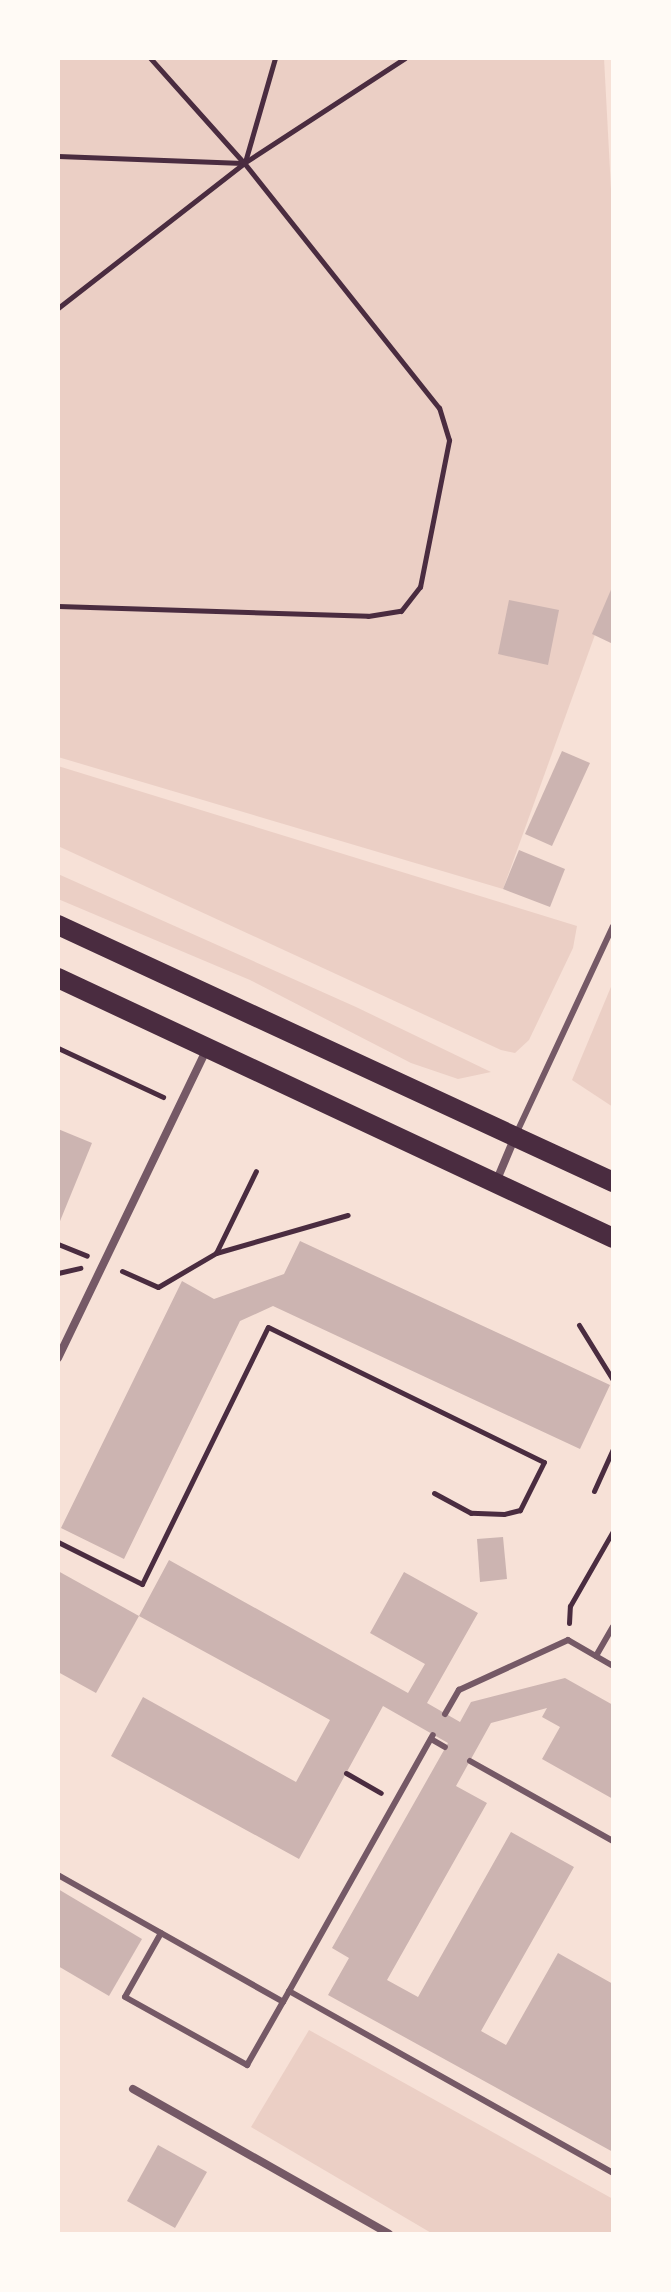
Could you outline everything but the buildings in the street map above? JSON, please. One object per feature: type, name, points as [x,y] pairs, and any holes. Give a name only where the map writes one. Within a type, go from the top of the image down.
[{"type":"main road","points":[[58,925],[517,1132],[613,1182]]},
{"type":"main road","points":[[58,978],[613,1238]]},
{"type":"street","points":[[58,1358],[182,1106],[207,1048]]},
{"type":"street","points":[[496,1183],[517,1132]]},
{"type":"street","points":[[133,2089],[389,2234]]},
{"type":"lane","points":[[517,1132],[613,926]]},
{"type":"lane","points":[[596,1656],[613,1627]]},
{"type":"lane","points":[[445,1714],[459,1690],[568,1640],[613,1666]]},
{"type":"lane","points":[[161,1933],[125,1997],[247,2065],[432,1737],[445,1747]]},
{"type":"lane","points":[[470,1761],[613,1841]]},
{"type":"lane","points":[[58,1875],[283,2002]]},
{"type":"lane","points":[[289,1991],[613,2173]]},
{"type":"path","points":[[58,606],[368,616],[401,611],[420,587],[449,440],[439,408],[244,163],[150,58]]},
{"type":"path","points":[[244,163],[275,58]]},
{"type":"path","points":[[58,308],[244,163],[405,58]]},
{"type":"path","points":[[58,156],[244,163]]},
{"type":"path","points":[[58,1048],[182,1106]]},
{"type":"path","points":[[216,1253],[256,1171]]},
{"type":"path","points":[[58,1244],[158,1287],[216,1253],[348,1215]]},
{"type":"path","points":[[579,1325],[613,1380]]},
{"type":"path","points":[[58,1542],[142,1584],[268,1327],[544,1462],[520,1510],[504,1514],[471,1513],[434,1493]]},
{"type":"path","points":[[594,1491],[612,1458],[613,1449]]},
{"type":"path","points":[[568,1640],[570,1606],[613,1531]]},
{"type":"path","points":[[346,1773],[374,1789]]},
{"type":"shaded area","points":[[58,58],[604,58],[613,227],[613,585],[503,889],[58,757]]},
{"type":"shaded area","points":[[58,766],[577,926],[573,948],[529,1040],[515,1053],[501,1050],[58,846]]},
{"type":"shaded area","points":[[58,874],[356,1007],[491,1072],[458,1079],[411,1063],[250,980],[58,899]]},
{"type":"shaded area","points":[[613,982],[613,1107],[572,1080]]},
{"type":"shaded area","points":[[309,2030],[613,2199],[613,2234],[433,2234],[251,2127]]}]
